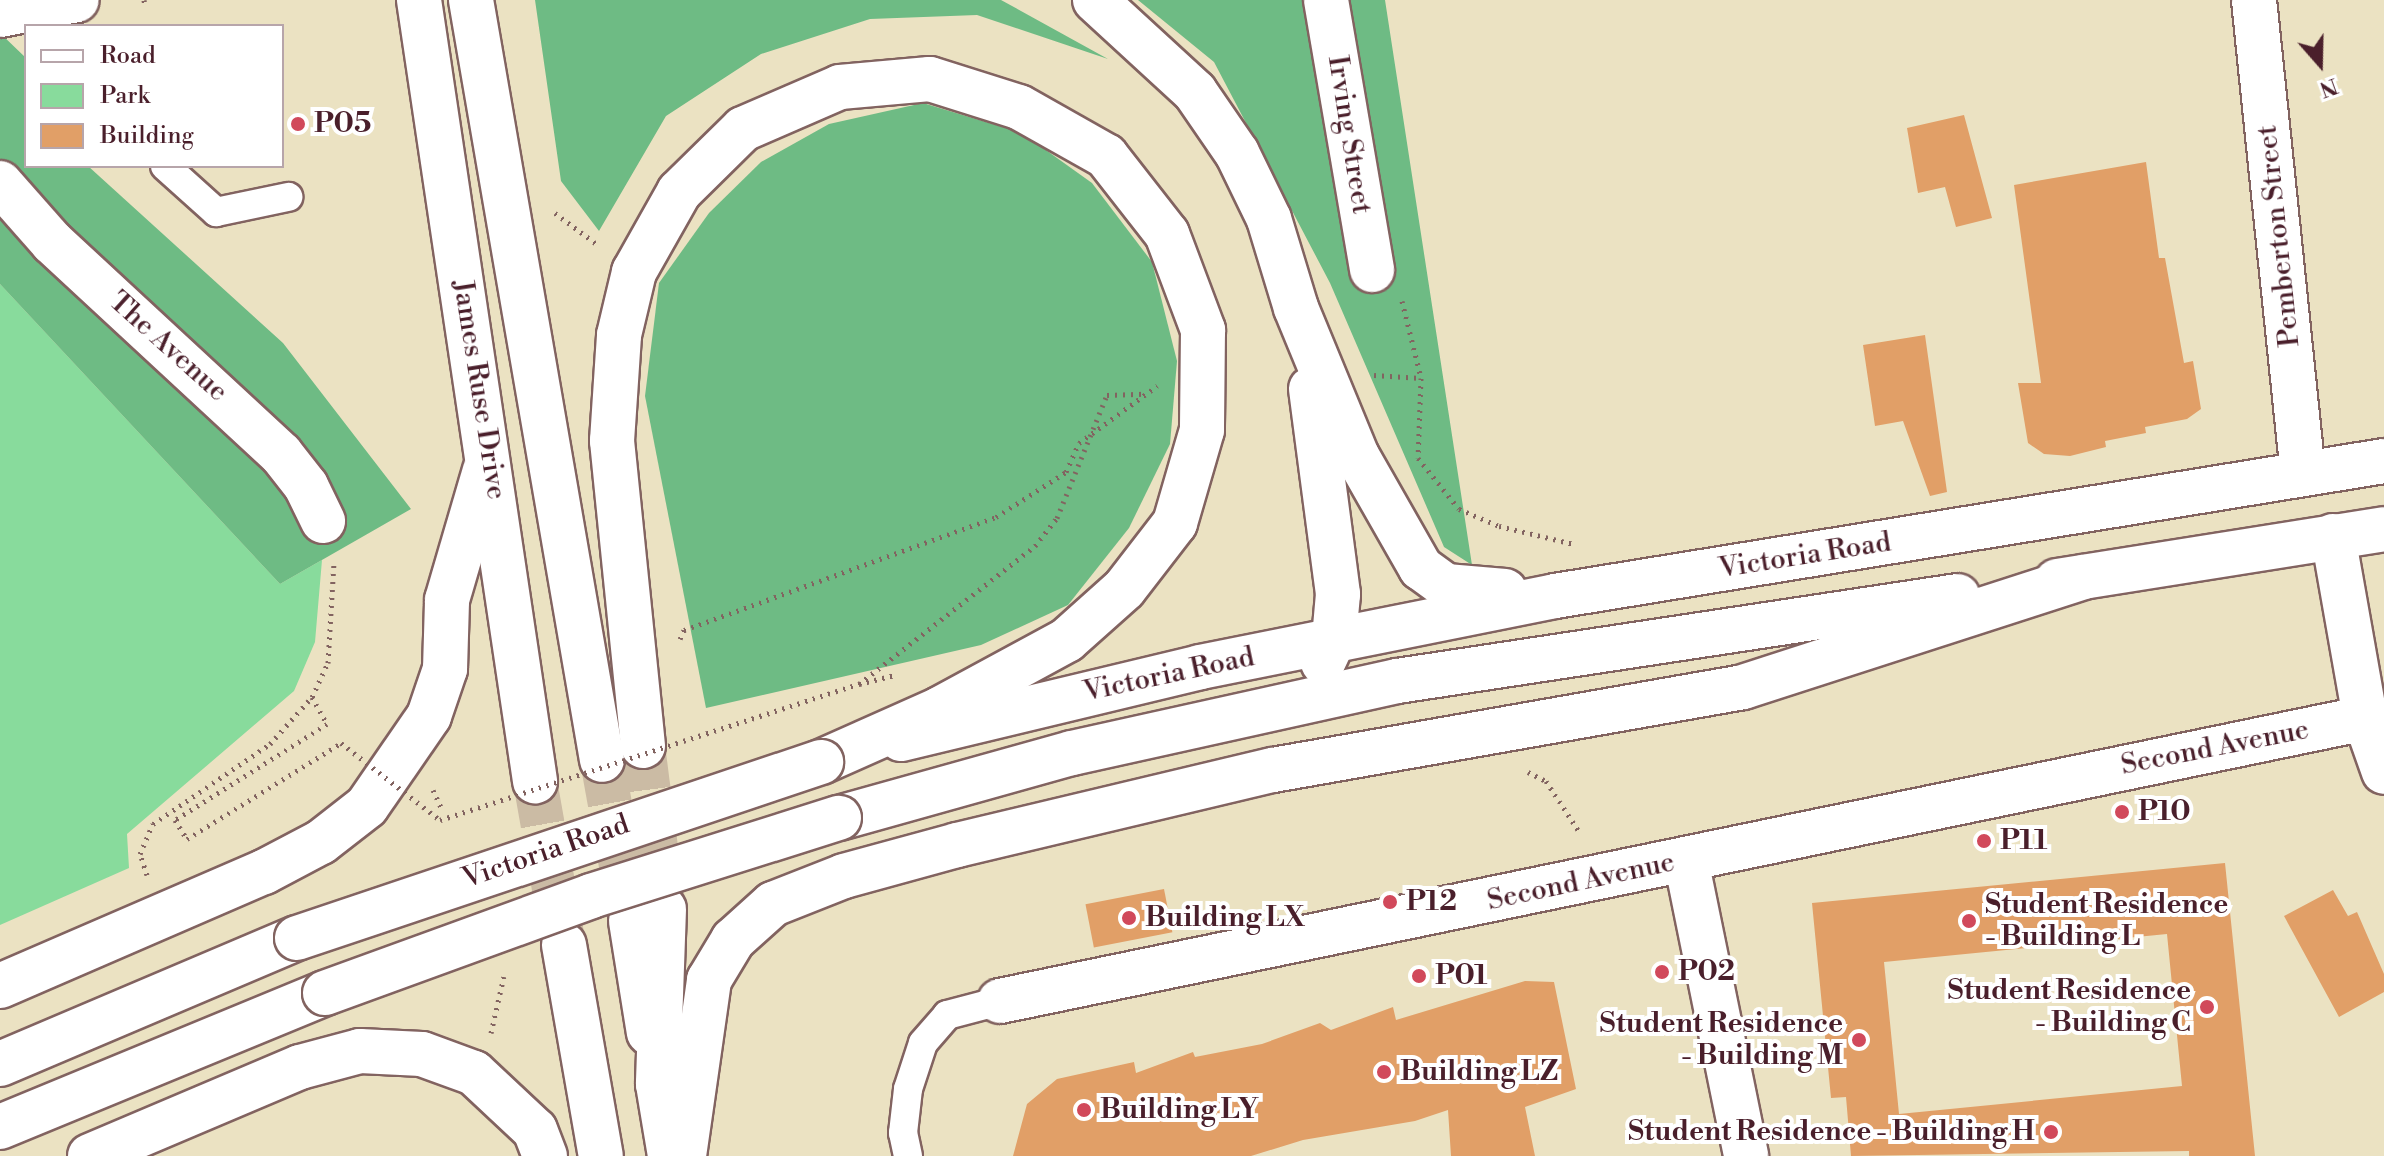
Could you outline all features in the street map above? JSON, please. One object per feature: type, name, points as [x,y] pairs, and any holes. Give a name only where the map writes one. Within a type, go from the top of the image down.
[{"type":"main road","name":"James Ruse Drive","points":[[419,0],[535,781]]},
{"type":"main road","name":"James Ruse Drive","points":[[471,0],[602,760]]},
{"type":"main road","points":[[1095,0],[1195,92],[1237,153],[1269,219],[1296,308],[1357,456],[1421,568],[1446,586],[1555,596]]},
{"type":"main road","name":"Irving Street","points":[[1326,0],[1372,270]]},
{"type":"main road","name":"Pemberton Street","points":[[2254,0],[2303,472]]},
{"type":"main road","points":[[0,15],[65,10]]},
{"type":"main road","points":[[643,746],[612,441],[619,335],[634,272],[679,192],[743,129],[840,87],[930,79],[1019,107],[1106,156],[1167,234],[1203,330],[1202,430],[1175,523],[1124,589],[1067,640],[940,709],[821,762]]},
{"type":"main road","name":"The Avenue","points":[[0,183],[52,242],[281,454],[306,486],[323,521]]},
{"type":"main road","points":[[1268,707],[1311,679],[1334,639],[1336,567],[1296,308]]},
{"type":"main road","points":[[0,986],[264,872],[321,842],[367,806],[429,716],[445,669],[447,600],[489,455]]},
{"type":"main road","name":"Victoria Road","points":[[0,1064],[297,938],[821,762],[1065,697],[1334,639],[1555,596],[2384,461]]},
{"type":"main road","name":"Victoria Road","points":[[0,1127],[325,993],[591,896],[839,818],[1072,753],[1268,707],[1616,646],[2384,529]]},
{"type":"main road","points":[[2333,536],[2365,718],[2384,772]]},
{"type":"main road","points":[[684,1156],[709,980],[733,940],[773,904],[844,876],[957,845],[1273,770],[1743,687],[2084,577]]},
{"type":"main road","name":"Second Avenue","points":[[1000,1001],[2365,718]]},
{"type":"main road","points":[[1686,860],[1746,1156]]},
{"type":"main road","points":[[647,915],[658,1084],[670,1156]]},
{"type":"main road","points":[[564,945],[601,1156]]},
{"type":"main road","points":[[90,1156],[300,1067],[360,1051],[422,1054],[474,1073],[535,1130],[545,1156]]},
{"type":"lane","points":[[167,168],[216,212],[288,197]]},
{"type":"lane","name":"Second Avenue","points":[[908,1156],[903,1133],[908,1089],[923,1043],[947,1015],[1000,1001]]},
{"type":"path","points":[[1372,270],[1404,303],[1421,378],[1418,458],[1459,509],[1499,526],[1551,535],[1589,551]]},
{"type":"path","points":[[1368,374],[1421,378]]},
{"type":"path","points":[[678,644],[684,630],[996,517],[1066,472],[1079,443],[1145,394],[1107,395],[1057,518],[1035,546],[859,684]]},
{"type":"path","points":[[148,879],[140,854],[153,824],[270,744],[312,697],[328,663],[336,594],[323,521]]},
{"type":"path","points":[[312,697],[327,724],[175,820],[187,839],[341,743],[440,820],[859,684],[906,672]]},
{"type":"path","points":[[1514,765],[1546,781],[1585,842]]},
{"type":"path","points":[[489,1038],[504,977],[501,968]]},
{"type":"green space","points":[[535,0],[1001,0],[1108,59],[977,15],[870,19],[761,54],[666,116],[599,231],[561,181]]},
{"type":"green space","points":[[1138,0],[1385,0],[1472,565],[1444,547],[1330,283],[1214,62]]},
{"type":"green space","points":[[0,33],[24,56],[24,168],[90,168],[283,343],[411,509],[280,584],[0,284]]},
{"type":"green space","points":[[923,103],[1022,133],[1092,183],[1152,262],[1177,361],[1170,444],[1129,528],[1068,605],[981,645],[706,708],[645,396],[659,283],[709,213],[761,162],[829,124]]},
{"type":"green space","points":[[0,284],[280,584],[322,560],[315,642],[294,691],[127,834],[129,868],[0,925]]},
{"type":"building","points":[[1964,115],[1992,218],[1956,227],[1945,187],[1918,193],[1907,128]]},
{"type":"building","points":[[2146,162],[2159,258],[2165,258],[2184,363],[2193,361],[2201,409],[2187,419],[2145,427],[2146,433],[2105,441],[2106,447],[2070,456],[2044,454],[2028,443],[2018,383],[2041,383],[2014,185]]},
{"type":"building","points":[[1925,335],[1947,492],[1930,496],[1903,421],[1875,426],[1863,345]]},
{"type":"building","points":[[2225,863],[2255,1156],[2189,1156],[2189,1151],[1851,1156],[1846,1097],[1831,1098],[1812,903]],"holes":[[[2167,934],[2182,1086],[1899,1114],[1884,962]]]},
{"type":"building","name":"Building LX","points":[[1164,889],[1172,932],[1094,947],[1085,904]]},
{"type":"building","points":[[2333,890],[2348,916],[2357,912],[2384,974],[2384,992],[2339,1017],[2284,916]]},
{"type":"building","name":"Building LZ","points":[[1525,981],[1554,982],[1576,1089],[1525,1107],[1535,1156],[1451,1156],[1448,1110],[1415,1121],[1303,1140],[1251,1156],[1013,1156],[1027,1104],[1057,1079],[1134,1062],[1136,1073],[1193,1052],[1195,1057],[1262,1044],[1320,1023],[1331,1030],[1393,1007],[1396,1020]]},
{"type":"tunnel","points":[[643,746],[664,909]]},
{"type":"tunnel","points":[[602,760],[631,921]]},
{"type":"tunnel","points":[[535,781],[564,945]]},
{"type":"place","name":"P05","points":[[298,124]]},
{"type":"place","name":"P10","points":[[2122,812]]},
{"type":"place","name":"P11","points":[[1984,841]]},
{"type":"place","name":"P12","points":[[1390,902]]},
{"type":"place","name":"Building LX","points":[[1129,918]]},
{"type":"place","name":"Student Residence - Building L","points":[[1969,921]]},
{"type":"place","name":"P02","points":[[1662,972]]},
{"type":"place","name":"P01","points":[[1419,976]]},
{"type":"place","name":"Student Residence - Building C","points":[[2207,1007]]},
{"type":"place","name":"Student Residence - Building M","points":[[1859,1040]]},
{"type":"place","name":"Building LZ","points":[[1384,1072]]},
{"type":"place","name":"Building LY","points":[[1084,1110]]},
{"type":"place","name":"Student Residence - Building H","points":[[2051,1132]]}]
